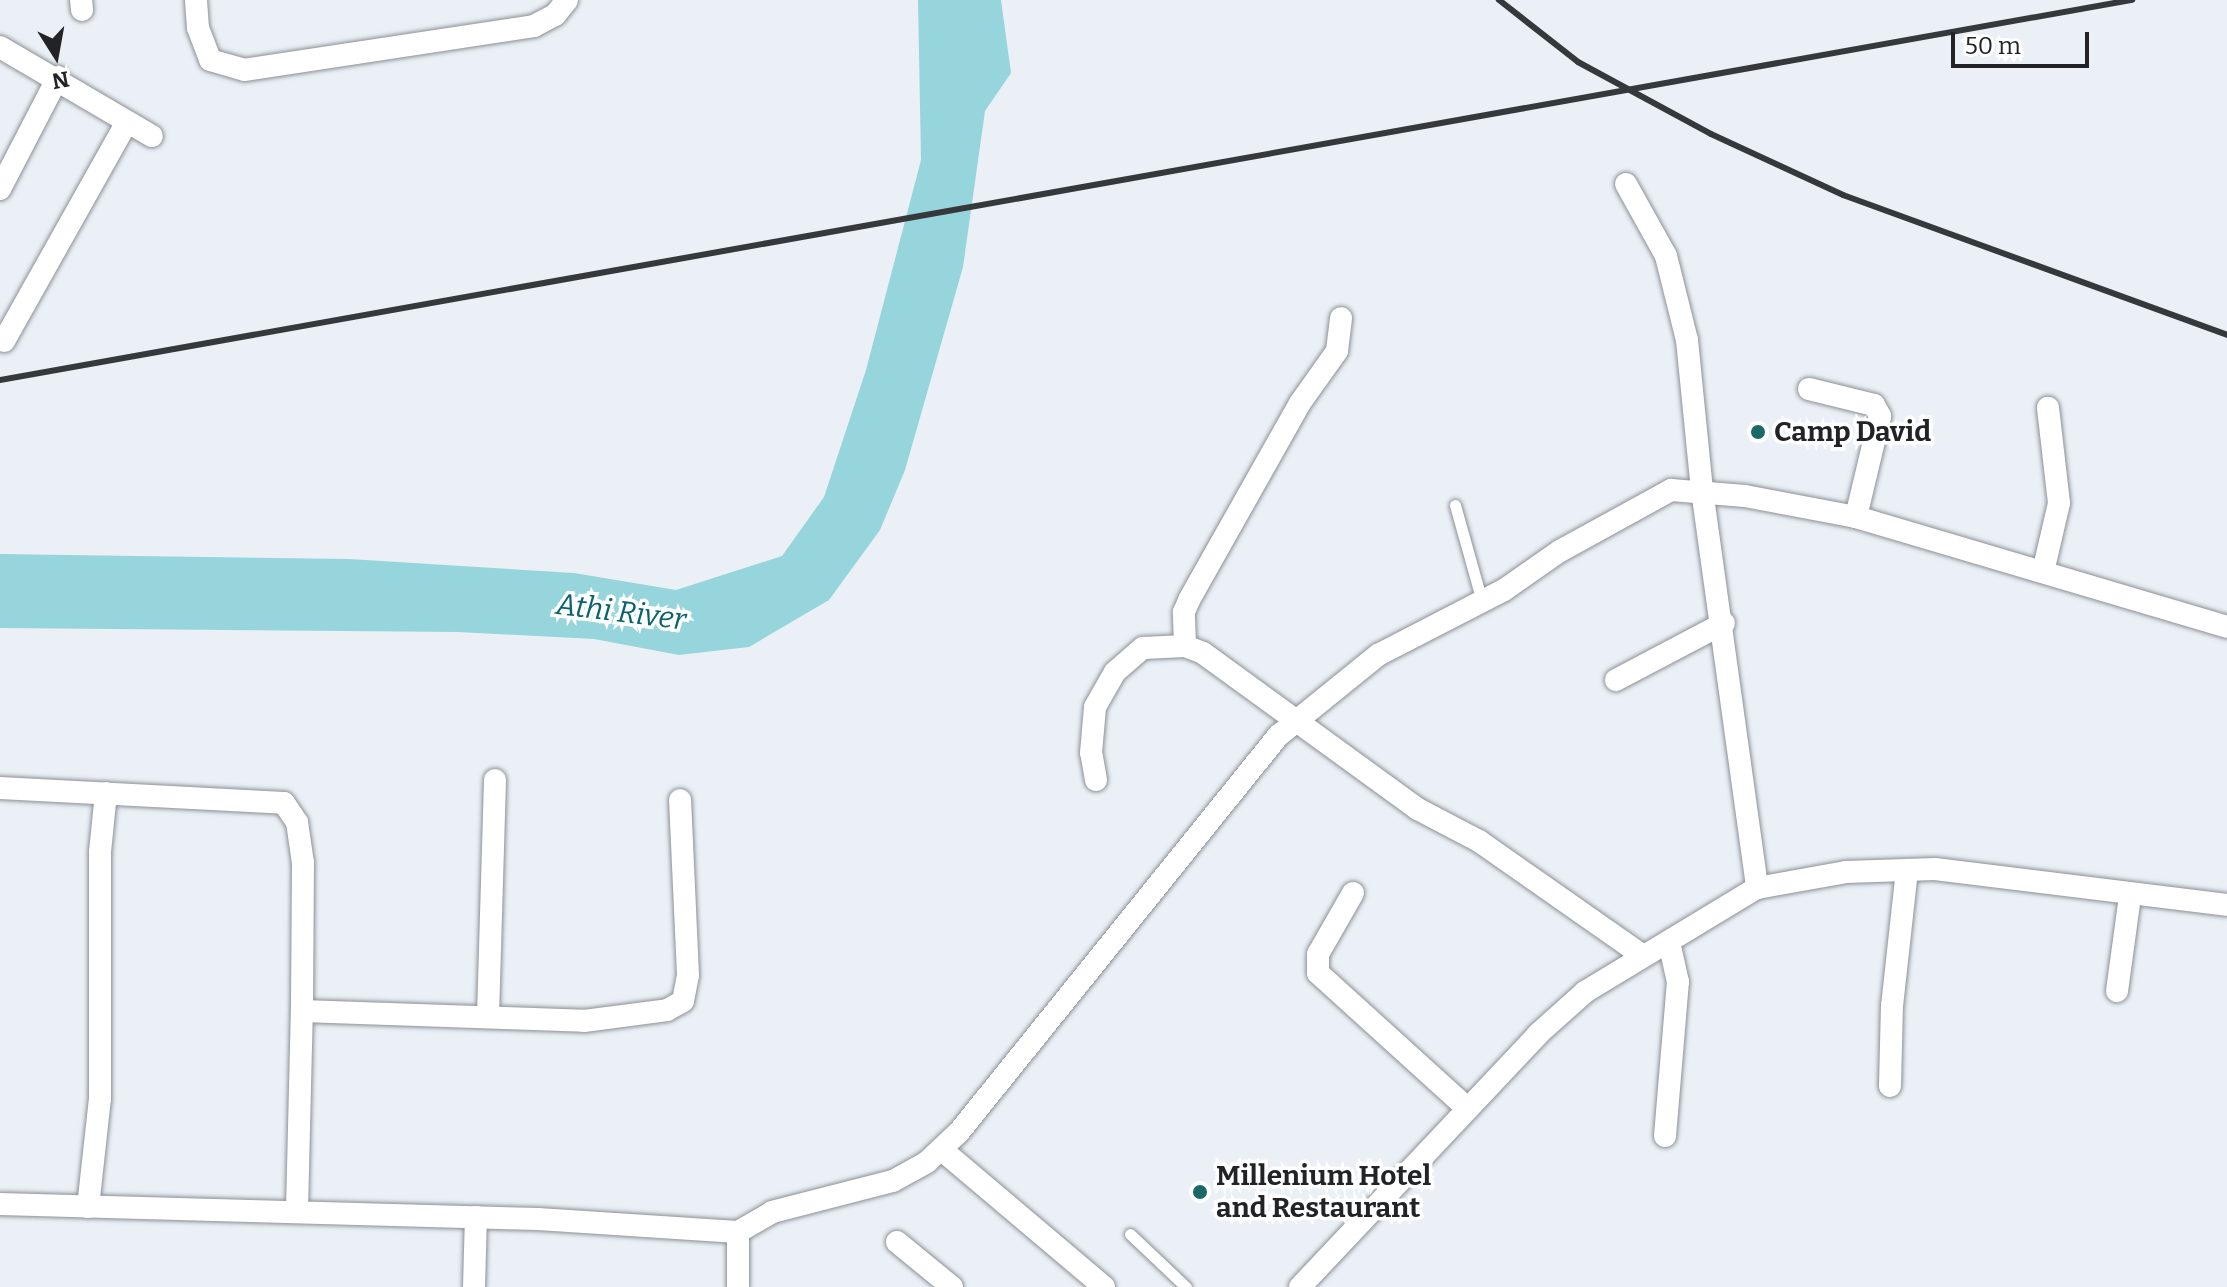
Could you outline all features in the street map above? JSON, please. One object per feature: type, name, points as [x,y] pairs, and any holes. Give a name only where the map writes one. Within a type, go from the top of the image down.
[{"type":"street","points":[[196,0],[198,28],[210,60],[244,70],[534,26],[555,15],[567,0]]},
{"type":"street","points":[[0,47],[58,77],[152,136]]},
{"type":"street","points":[[0,189],[58,77]]},
{"type":"street","points":[[4,341],[127,122]]},
{"type":"street","points":[[1626,184],[1666,256],[1680,301],[1702,490],[1724,623],[1757,888]]},
{"type":"street","points":[[1185,646],[1184,612],[1189,600],[1300,403],[1337,351],[1341,318]]},
{"type":"street","points":[[1809,389],[1874,405],[1880,416],[1856,517]]},
{"type":"street","points":[[2043,572],[2059,503],[2048,408]]},
{"type":"street","points":[[0,1204],[297,1210],[738,1232],[772,1212],[893,1181],[942,1150],[1013,1068],[1239,780],[1278,736],[1298,723],[1366,663],[1482,602],[1656,496],[1671,490],[1702,490],[1856,517],[2227,627]]},
{"type":"street","points":[[1616,680],[1724,623]]},
{"type":"street","points":[[1096,780],[1091,753],[1095,707],[1115,672],[1143,648],[1185,646],[1203,653],[1298,723],[1642,955]]},
{"type":"street","points":[[488,1016],[495,780]]},
{"type":"street","points":[[0,788],[273,801],[292,810],[303,863],[297,1210]]},
{"type":"street","points":[[88,1207],[101,1085],[100,852],[106,793]]},
{"type":"street","points":[[302,1011],[609,1019],[667,1010],[683,1001],[688,975],[680,800]]},
{"type":"street","points":[[1890,1086],[1892,1006],[1907,870]]},
{"type":"street","points":[[1300,1287],[1467,1108],[1585,992],[1757,888],[1792,878],[1907,870],[1975,873],[2130,896],[2227,905]]},
{"type":"street","points":[[1353,893],[1318,954],[1318,973],[1467,1108]]},
{"type":"street","points":[[2117,991],[2130,896]]},
{"type":"street","points":[[1665,1136],[1678,982],[1669,942]]},
{"type":"street","points":[[942,1150],[1104,1287]]},
{"type":"street","points":[[474,1287],[476,1217]]},
{"type":"street","points":[[738,1232],[738,1287]]},
{"type":"street","points":[[897,1242],[952,1287]]},
{"type":"lane","points":[[1455,505],[1482,602]]},
{"type":"lane","points":[[1130,1234],[1186,1287]]},
{"type":"water","name":"Athi River","points":[[918,0],[1001,0],[1011,73],[985,111],[963,267],[905,470],[880,530],[829,600],[749,647],[679,655],[594,639],[458,632],[0,628],[0,554],[349,559],[574,573],[676,590],[782,556],[824,497],[866,370],[921,160]]},
{"type":"railway","points":[[1499,0],[1578,62],[1711,134],[1843,195],[2227,335]]},
{"type":"railway","points":[[0,380],[2132,0]]},
{"type":"place","name":"Camp David","points":[[1758,432]]},
{"type":"place","name":"Millenium Hotel and Restaurant","points":[[1200,1192]]}]
